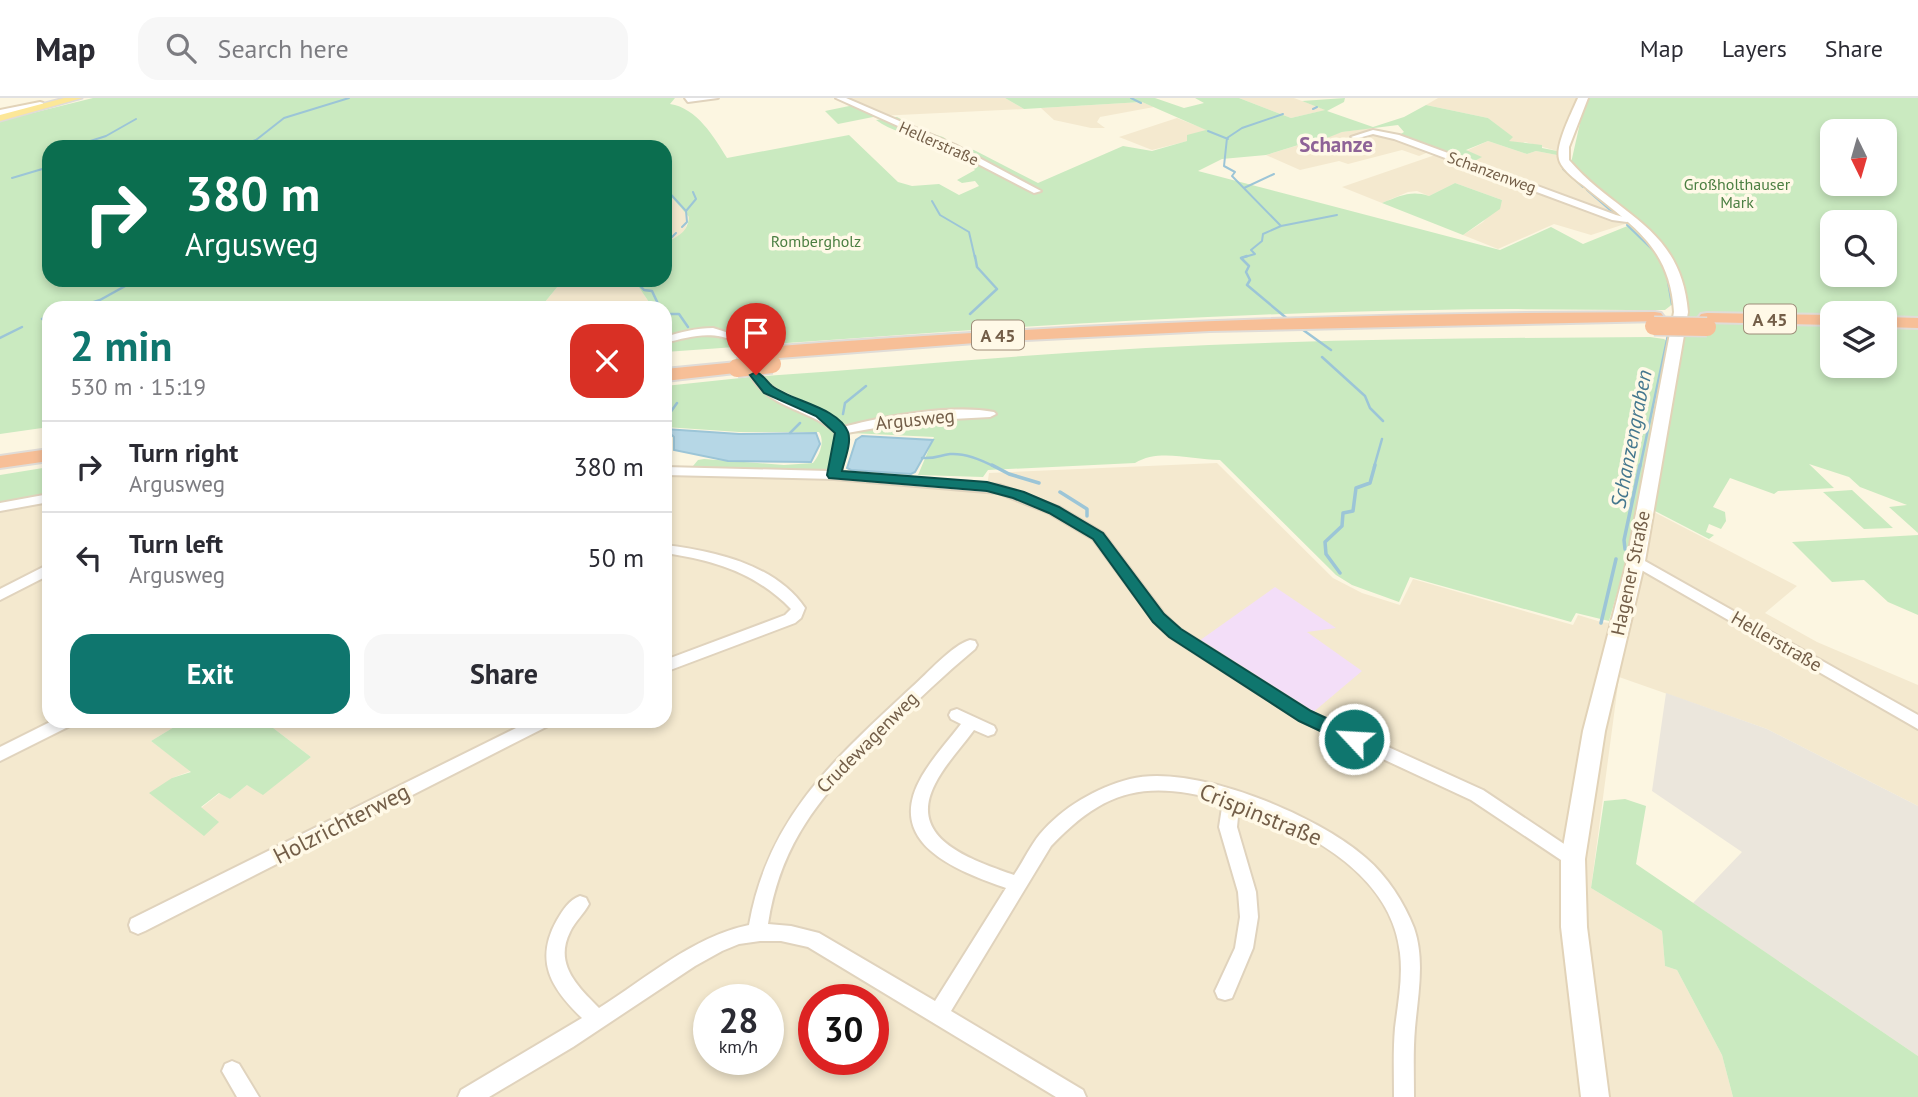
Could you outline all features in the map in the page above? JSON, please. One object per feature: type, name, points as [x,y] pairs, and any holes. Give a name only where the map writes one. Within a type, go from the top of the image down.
[{"type":"highway","name":"A 45","points":[[672,374],[769,358],[1004,346],[1232,329],[1375,324],[1820,320]]},
{"type":"highway","name":"A 45","points":[[1707,322],[1820,329]]},
{"type":"highway","points":[[1897,324],[1917,326]]},
{"type":"highway","points":[[1897,329],[1917,326]]},
{"type":"highway","name":"A 45","points":[[672,363],[736,362]]},
{"type":"highway","points":[[0,449],[42,443]]},
{"type":"highway","points":[[0,462],[42,455]]},
{"type":"main road","points":[[0,115],[70,98]]},
{"type":"main road","points":[[0,115],[77,98]]},
{"type":"main road","name":"Hagener Straße","points":[[1583,98],[1564,148],[1564,160],[1579,177],[1656,245],[1669,261],[1680,293],[1681,312],[1636,561],[1594,731],[1573,859],[1574,927],[1595,1097]]},
{"type":"street","points":[[688,100],[715,98]]},
{"type":"street","name":"Hellerstraße","points":[[840,98],[952,147],[1037,191]]},
{"type":"street","name":"Schanzenweg","points":[[1355,136],[1373,132],[1396,137],[1615,218],[1628,219]]},
{"type":"street","points":[[672,338],[700,331],[730,334],[746,346],[756,375],[763,385],[773,393],[820,413],[841,431],[842,439],[834,475]]},
{"type":"street","name":"Argusweg","points":[[841,431],[874,423],[973,412],[990,414]]},
{"type":"street","points":[[672,471],[834,475],[987,487],[1018,495],[1066,516],[1098,536],[1159,618],[1175,633],[1305,716],[1477,795],[1573,859]]},
{"type":"street","points":[[0,507],[42,499]]},
{"type":"street","points":[[672,550],[723,558],[775,586],[798,608],[790,619],[672,663]]},
{"type":"street","name":"Hellerstraße","points":[[1636,561],[1918,723]]},
{"type":"street","points":[[0,596],[42,573]]},
{"type":"street","name":"Crudewagenweg","points":[[757,932],[762,899],[795,827],[814,795],[834,772],[941,668],[970,645]]},
{"type":"street","points":[[972,722],[927,783],[920,799],[919,817],[926,835],[938,849],[956,862],[1018,884]]},
{"type":"street","points":[[0,755],[52,728]]},
{"type":"street","name":"Holzrichterweg","points":[[138,925],[530,728]]},
{"type":"street","name":"Crispinstraße","points":[[938,1014],[1045,841],[1066,818],[1111,792],[1145,783],[1171,782],[1201,786],[1317,833],[1357,860],[1398,914],[1408,942],[1412,972],[1405,1029],[1404,1097]]},
{"type":"street","points":[[1225,991],[1244,948],[1249,916],[1247,892],[1228,827],[1232,797]]},
{"type":"street","points":[[580,904],[566,918],[558,938],[555,958],[561,979],[597,1020]]},
{"type":"street","points":[[468,1097],[597,1020],[698,954],[729,939],[757,932],[788,932],[812,939],[1076,1097]]},
{"type":"street","points":[[232,1071],[248,1096]]},
{"type":"shaded area","points":[[840,98],[1005,98],[1024,109],[878,116]]},
{"type":"shaded area","points":[[1239,98],[1294,98],[1326,110],[1291,118]]},
{"type":"shaded area","points":[[1438,98],[1579,98],[1557,151],[1525,142],[1521,144],[1508,141],[1512,137],[1488,118],[1426,105]]},
{"type":"shaded area","points":[[1142,102],[1154,107],[1100,117],[1097,122],[1105,128],[1091,128],[1054,120],[1041,108]]},
{"type":"shaded area","points":[[1177,118],[1207,130],[1188,141],[1152,150],[1119,137]]},
{"type":"shaded area","points":[[1370,128],[1431,151],[1419,156],[1402,150],[1348,164],[1339,161],[1300,170],[1266,155],[1342,132]]},
{"type":"shaded area","points":[[1488,141],[1527,154],[1536,151],[1557,155],[1560,167],[1625,224],[1591,235],[1554,224],[1498,249],[1463,235],[1483,222],[1502,200],[1455,183],[1429,196],[1417,191],[1408,192],[1382,203],[1342,187],[1438,154],[1467,165],[1481,157],[1466,151]]},
{"type":"shaded area","points":[[672,198],[689,217],[684,233],[672,240]]},
{"type":"shaded area","points":[[557,287],[639,287],[648,301],[546,301]]},
{"type":"shaded area","points":[[1217,463],[1333,578],[1362,593],[1400,605],[1413,579],[1573,625],[1578,615],[1601,622],[1630,625],[1654,512],[1797,586],[1765,613],[1817,642],[1918,685],[1918,806],[1767,729],[1619,677],[1591,888],[1662,931],[1665,966],[1677,970],[1722,1055],[1733,1097],[0,1097],[0,504],[42,496],[42,728],[172,728],[151,741],[191,771],[172,778],[201,808],[220,793],[230,799],[247,785],[311,757],[273,728],[672,728],[672,471],[834,475],[987,486],[989,473]]},
{"type":"shaded area","points":[[1275,587],[1336,628],[1307,632],[1362,671],[1311,714],[1199,641]]},
{"type":"shaded area","points":[[1666,693],[1767,729],[1918,806],[1918,1056],[1693,903],[1742,852],[1652,791]]},
{"type":"green space","name":"Rombergholz","points":[[93,98],[675,98],[670,104],[696,117],[727,158],[849,135],[898,182],[912,186],[939,184],[959,195],[979,186],[975,181],[962,183],[957,180],[975,170],[966,160],[942,146],[888,127],[876,120],[897,117],[923,131],[943,137],[959,148],[974,150],[1038,183],[1123,146],[1152,151],[1187,141],[1187,135],[1206,130],[1142,102],[1024,109],[1005,98],[1155,98],[1184,108],[1204,103],[1195,98],[1239,98],[1291,118],[1325,110],[1302,101],[1345,98],[1344,102],[1327,111],[1373,127],[1404,117],[1426,105],[1488,118],[1513,137],[1509,141],[1542,145],[1542,148],[1557,151],[1557,155],[1536,151],[1527,154],[1488,141],[1466,150],[1482,157],[1469,164],[1396,137],[1404,132],[1398,125],[1342,132],[1312,144],[1308,142],[1266,155],[1222,159],[1198,171],[1500,250],[1551,227],[1583,244],[1630,225],[1660,260],[1669,280],[1674,303],[1665,310],[1461,309],[1144,320],[672,351],[672,301],[648,301],[639,287],[672,287],[672,240],[681,234],[688,223],[689,217],[672,198],[672,140],[42,140],[42,287],[557,287],[546,301],[42,301],[42,428],[0,434],[0,121]]},
{"type":"green space","name":"Großholthauser Mark","points":[[1589,98],[1918,98],[1918,533],[1889,507],[1907,505],[1860,487],[1849,477],[1809,464],[1834,488],[1778,491],[1774,494],[1730,478],[1713,507],[1725,512],[1726,521],[1721,529],[1709,524],[1706,532],[1714,535],[1709,539],[1655,511],[1652,465],[1678,341],[1675,278],[1636,220],[1571,163],[1582,114]]},
{"type":"green space","points":[[854,105],[878,116],[838,124],[825,111]]},
{"type":"green space","points":[[1455,183],[1502,200],[1500,209],[1463,235],[1382,203],[1411,194],[1429,196]]},
{"type":"green space","points":[[1664,339],[1669,343],[1631,545],[1609,621],[1576,613],[1571,622],[1410,577],[1399,602],[1352,585],[1336,575],[1220,460],[1165,455],[1135,463],[988,470],[983,477],[918,475],[934,437],[851,433],[827,413],[765,382],[765,376],[1146,348],[1335,341]]},
{"type":"green space","points":[[750,377],[816,413],[836,433],[838,442],[831,468],[824,473],[712,471],[693,466],[698,460],[704,459],[784,465],[813,463],[820,452],[821,436],[819,432],[739,432],[672,427],[672,385]]},
{"type":"green space","points":[[42,468],[42,495],[0,502],[0,475]]},
{"type":"green space","points":[[1852,490],[1893,528],[1864,529],[1823,492]]},
{"type":"green space","points":[[1918,535],[1918,615],[1888,602],[1864,580],[1832,582],[1792,542]]},
{"type":"green space","points":[[172,728],[273,728],[311,757],[263,795],[247,785],[230,799],[219,793],[201,807],[219,822],[204,836],[149,793],[172,778],[191,772],[151,741]]},
{"type":"green space","points":[[1625,799],[1646,806],[1636,864],[1918,1056],[1918,1097],[1733,1097],[1722,1055],[1677,970],[1665,966],[1662,931],[1591,888],[1604,801]]},
{"type":"water","points":[[672,429],[739,434],[816,433],[820,444],[811,462],[728,461],[674,450]]},
{"type":"water","points":[[862,436],[933,440],[915,472],[911,474],[851,470],[847,468],[856,440]]},
{"type":"waterway","points":[[256,140],[284,118],[349,98]]},
{"type":"waterway","points":[[1131,98],[1141,103]]},
{"type":"waterway","points":[[1313,109],[1317,107]]},
{"type":"waterway","points":[[1227,139],[1242,128],[1283,114]]},
{"type":"waterway","points":[[94,140],[136,119]]},
{"type":"waterway","points":[[1208,131],[1227,139]]},
{"type":"waterway","points":[[1227,139],[1224,166],[1235,172],[1232,176],[1281,226]]},
{"type":"waterway","points":[[12,178],[42,169]]},
{"type":"waterway","name":"Schanzengraben","points":[[1563,169],[1583,187]]},
{"type":"waterway","points":[[1244,188],[1274,174]]},
{"type":"waterway","name":"Schanzengraben","points":[[1587,190],[1617,216]]},
{"type":"waterway","points":[[686,211],[696,199],[693,192]]},
{"type":"waterway","points":[[672,196],[686,211]]},
{"type":"waterway","points":[[932,201],[940,215],[969,232],[975,258]]},
{"type":"waterway","points":[[682,227],[687,222],[686,211]]},
{"type":"waterway","points":[[1281,226],[1337,215]]},
{"type":"waterway","name":"Schanzengraben","points":[[1627,225],[1656,253]]},
{"type":"waterway","points":[[1241,258],[1255,254],[1251,250],[1262,241],[1263,234],[1281,226]]},
{"type":"waterway","points":[[672,237],[676,233]]},
{"type":"waterway","points":[[970,314],[997,289],[977,267],[975,256]]},
{"type":"waterway","points":[[1241,258],[1247,256]]},
{"type":"waterway","points":[[1241,258],[1249,266],[1246,272],[1250,280],[1247,285],[1290,321]]},
{"type":"waterway","name":"Schanzengraben","points":[[1663,266],[1666,274]]},
{"type":"waterway","name":"Schanzengraben","points":[[1668,281],[1672,304]]},
{"type":"waterway","points":[[97,301],[123,287]]},
{"type":"waterway","points":[[641,287],[652,291],[657,301]]},
{"type":"waterway","points":[[672,314],[679,314],[688,327]]},
{"type":"waterway","points":[[0,338],[22,327]]},
{"type":"waterway","points":[[1299,327],[1331,350]]},
{"type":"waterway","name":"Schanzengraben","points":[[1640,467],[1668,335]]},
{"type":"waterway","points":[[1322,357],[1365,396],[1370,408],[1383,421]]},
{"type":"waterway","points":[[843,414],[845,403],[866,386]]},
{"type":"waterway","points":[[672,410],[677,403]]},
{"type":"waterway","points":[[790,433],[800,423]]},
{"type":"waterway","points":[[1374,467],[1382,439]]},
{"type":"waterway","points":[[922,458],[962,455],[995,467]]},
{"type":"waterway","points":[[992,465],[1009,474],[1039,483]]},
{"type":"waterway","points":[[1340,573],[1326,554],[1325,542],[1342,526],[1343,513],[1353,511],[1356,488],[1370,483],[1375,465]]},
{"type":"waterway","name":"Schanzengraben","points":[[1625,549],[1624,540],[1640,465]]},
{"type":"waterway","points":[[1060,492],[1087,509],[1087,516]]},
{"type":"waterway","name":"Schanzengraben","points":[[1601,623],[1616,559]]},
{"type":"district","name":"Schanze","points":[[1336,144]]},
{"type":"route","points":[[756,375],[773,393],[820,413],[841,431],[842,439],[834,475],[966,484],[1000,489],[1054,510],[1098,536],[1159,618],[1175,633],[1305,716],[1354,739]]}]
